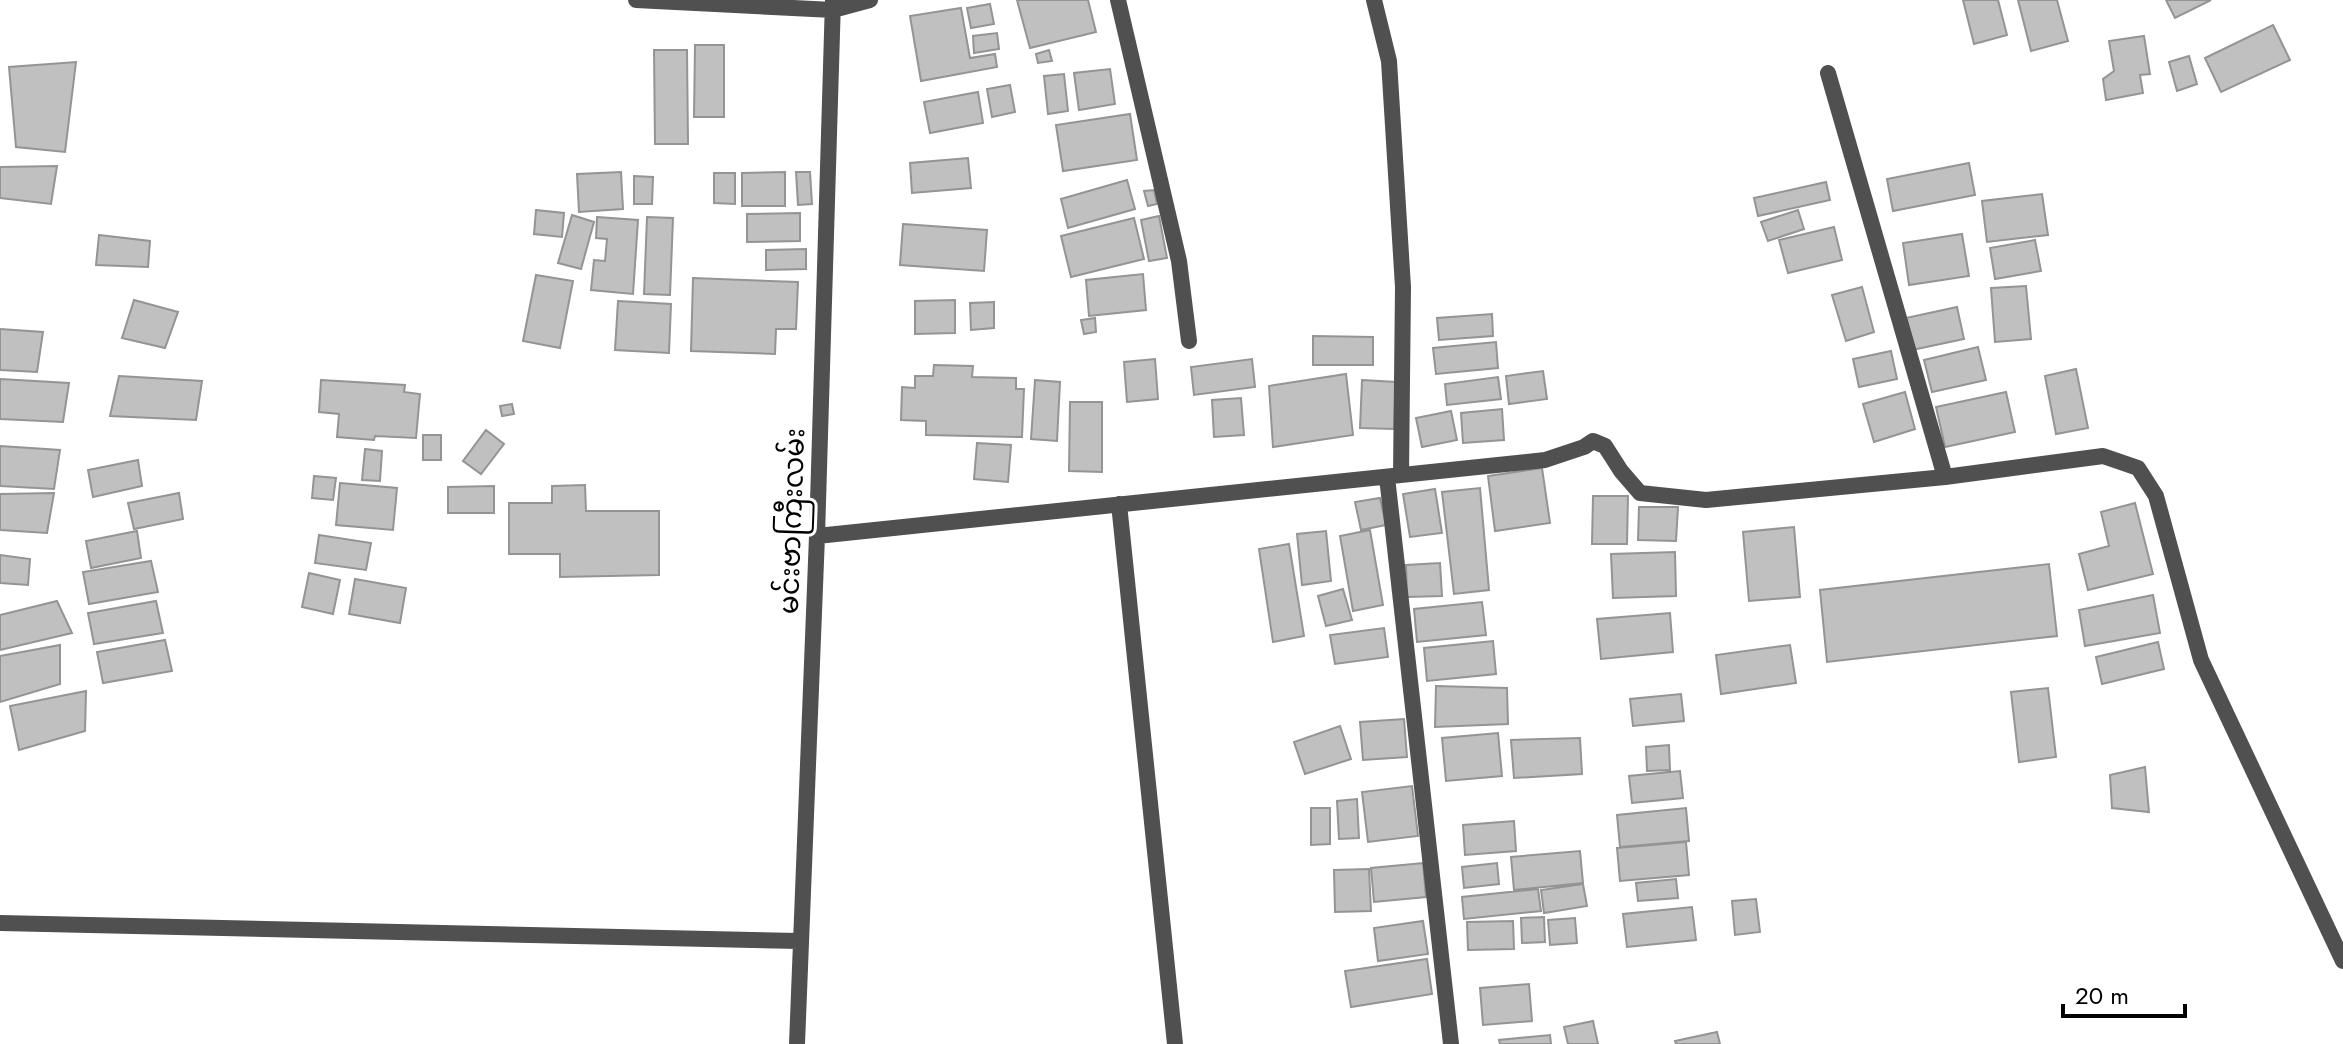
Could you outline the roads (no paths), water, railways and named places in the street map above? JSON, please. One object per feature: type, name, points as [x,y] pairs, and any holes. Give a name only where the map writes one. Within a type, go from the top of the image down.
[{"type":"street","points":[[636,0],[833,5],[870,0]]},
{"type":"street","points":[[1118,0],[1179,261],[1189,341]]},
{"type":"street","points":[[1374,0],[1389,61],[1403,287],[1394,476],[1451,1044]]},
{"type":"street","name":"မင်းဗာကြီးလမ်း","points":[[797,1044],[833,5]]},
{"type":"street","points":[[1828,73],[1945,477]]},
{"type":"street","points":[[817,536],[1545,460],[1593,441],[1605,446],[1640,493],[1706,500],[1945,477],[2103,456],[2138,468],[2156,496],[2201,660],[2343,961]]},
{"type":"street","points":[[1119,504],[1175,1044]]},
{"type":"street","points":[[0,923],[799,941]]}]
